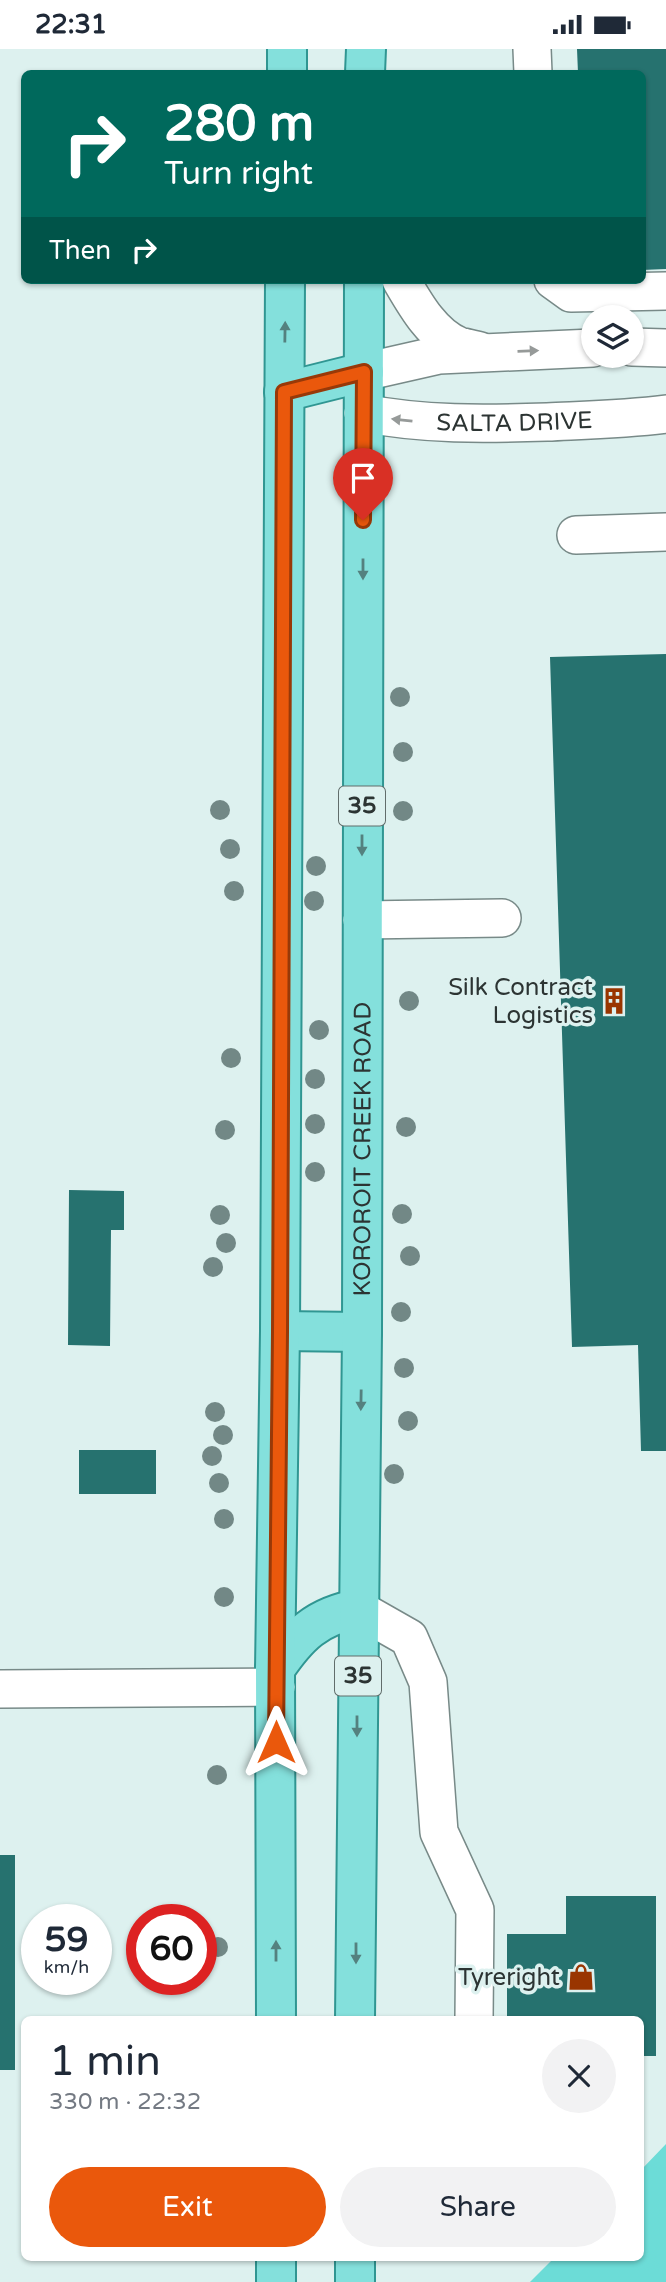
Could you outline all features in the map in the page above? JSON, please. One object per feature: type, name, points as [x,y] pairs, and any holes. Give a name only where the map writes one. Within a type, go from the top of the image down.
[{"type":"main road","points":[[287,49],[287,70]]},
{"type":"main road","points":[[365,70],[366,49]]},
{"type":"main road","points":[[276,2016],[275,1678],[280,1332],[285,284]]},
{"type":"main road","name":"KOROROIT CREEK ROAD","points":[[355,2016],[362,1332],[364,284]]},
{"type":"main road","points":[[284,392],[364,372]]},
{"type":"main road","points":[[284,392],[363,413]]},
{"type":"main road","points":[[280,1332],[362,1332]]},
{"type":"main road","points":[[275,1678],[301,1634],[339,1612],[358,1609]]},
{"type":"main road","points":[[276,2261],[276,2282]]},
{"type":"main road","points":[[355,2261],[355,2282]]},
{"type":"street","points":[[532,49],[533,70]]},
{"type":"street","points":[[403,284],[435,328],[457,345],[484,352]]},
{"type":"street","points":[[559,284],[571,293],[666,291]]},
{"type":"street","points":[[644,347],[666,348]]},
{"type":"street","points":[[364,372],[439,355],[581,348]]},
{"type":"street","name":"SALTA DRIVE","points":[[363,413],[396,420],[473,424],[627,419],[666,414]]},
{"type":"street","points":[[576,535],[666,532]]},
{"type":"street","points":[[362,920],[502,918]]},
{"type":"street","points":[[358,1609],[409,1638],[428,1682],[439,1832],[475,1910],[474,2016]]},
{"type":"street","points":[[0,1689],[275,1678]]},
{"type":"shaded area","points":[[666,2144],[666,2282],[530,2282],[551,2261],[644,2261],[644,2167]]},
{"type":"building","points":[[577,49],[666,49],[666,269],[646,270],[646,70],[578,70]]},
{"type":"building","name":"Silk Contract Logistics","points":[[666,654],[666,1451],[641,1451],[638,1345],[572,1347],[550,657]]},
{"type":"building","points":[[69,1190],[124,1191],[124,1230],[111,1230],[110,1346],[68,1345]]},
{"type":"building","points":[[79,1450],[156,1450],[156,1494],[79,1494]]},
{"type":"building","points":[[0,1855],[15,1855],[15,2070],[0,2070]]},
{"type":"building","name":"Tyreright","points":[[566,1896],[656,1896],[656,2056],[644,2056],[644,2016],[507,2016],[507,1934],[566,1934]]},
{"type":"place","name":"Silk Contract Logistics","points":[[614,1001]]},
{"type":"place","name":"Tyreright","points":[[581,1977]]},
{"type":"route","points":[[276,1742],[284,392],[364,372],[363,520]]}]
